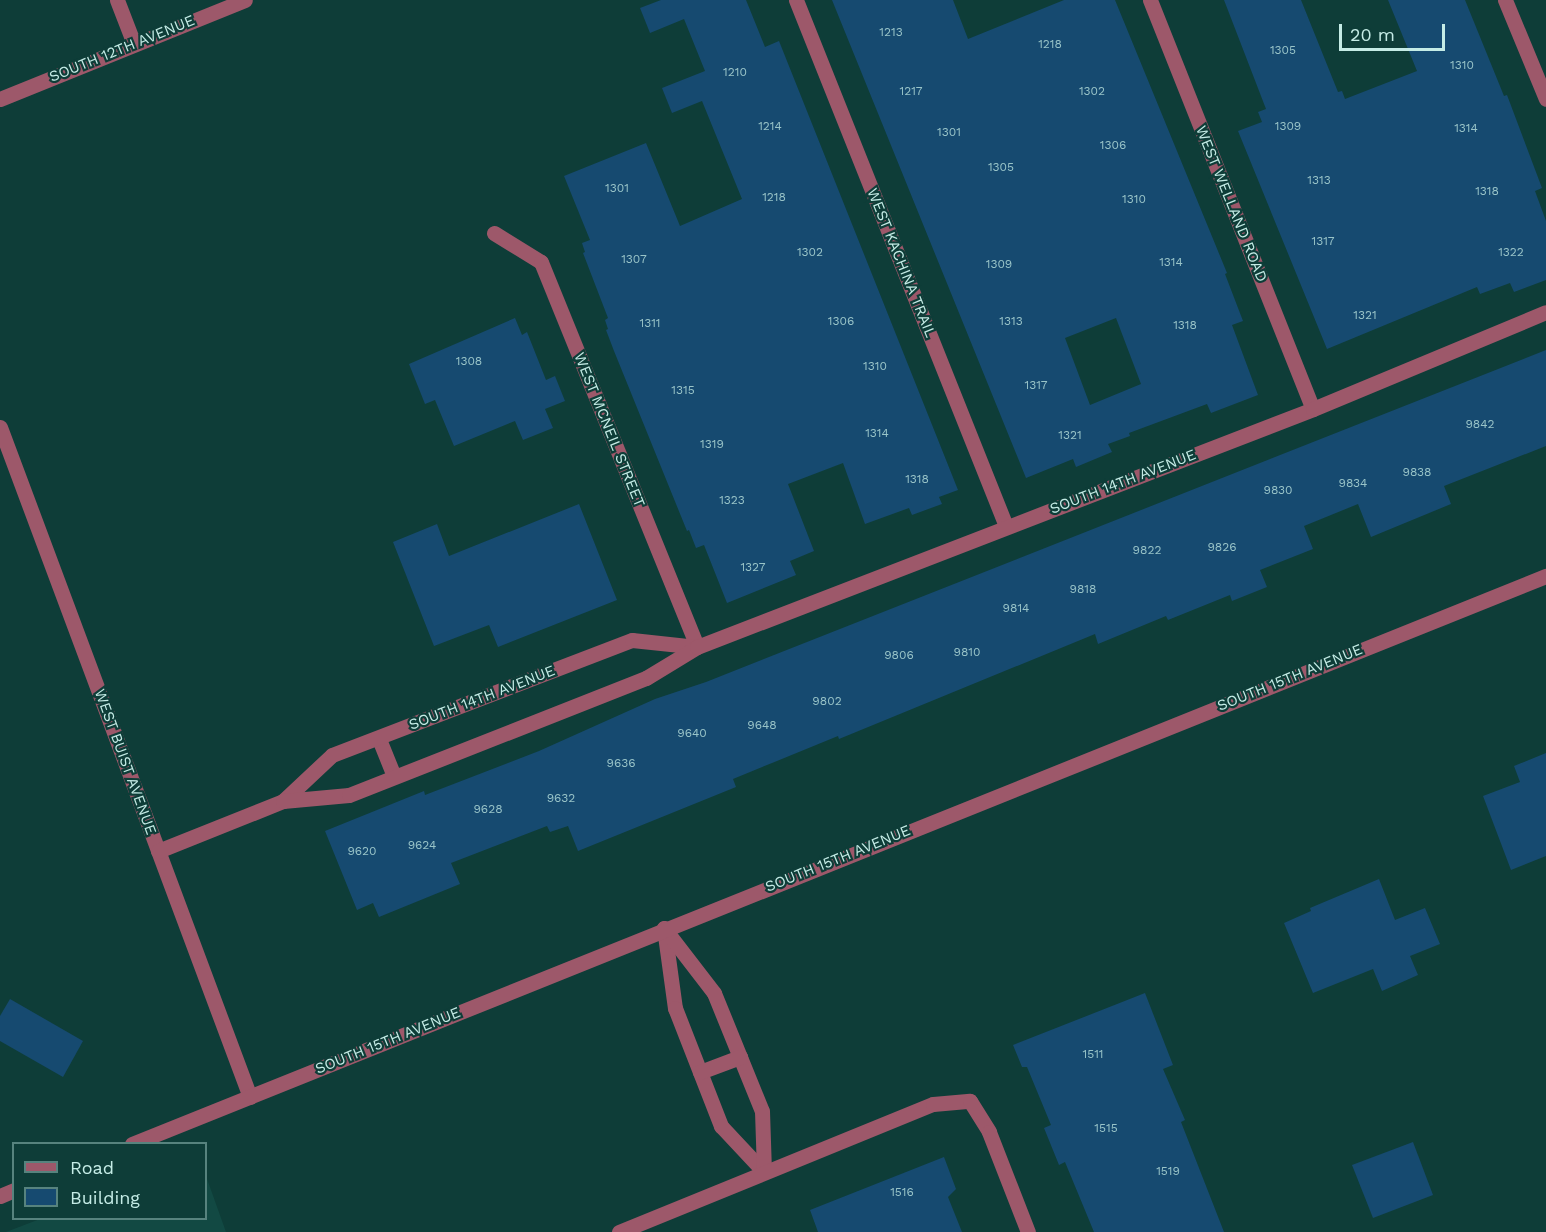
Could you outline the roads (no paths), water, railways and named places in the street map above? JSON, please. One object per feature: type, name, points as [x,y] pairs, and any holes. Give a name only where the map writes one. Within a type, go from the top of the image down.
[{"type":"street","points":[[117,0],[134,45]]},
{"type":"street","name":"SOUTH 12TH AVENUE","points":[[0,99],[245,0]]},
{"type":"street","name":"WEST KACHINA TRAIL","points":[[796,0],[1006,526]]},
{"type":"street","name":"WEST WELLAND ROAD","points":[[1150,0],[1313,409]]},
{"type":"street","points":[[1505,0],[1546,99]]},
{"type":"street","name":"WEST MCNEIL STREET","points":[[494,233],[541,262],[698,647]]},
{"type":"street","name":"SOUTH 14TH AVENUE","points":[[158,851],[283,801],[349,795],[646,678],[698,647],[1313,409],[1546,312]]},
{"type":"street","name":"WEST BUIST AVENUE","points":[[0,427],[250,1097]]},
{"type":"street","name":"SOUTH 15TH AVENUE","points":[[135,1142],[1546,576]]},
{"type":"street","name":"SOUTH 14TH AVENUE","points":[[283,801],[332,755],[379,739],[632,640],[698,647]]},
{"type":"street","points":[[379,739],[394,776]]},
{"type":"street","points":[[664,928],[714,993],[762,1111],[764,1172]]},
{"type":"street","points":[[664,928],[675,1008],[721,1126],[764,1172]]},
{"type":"street","points":[[700,1072],[740,1057]]},
{"type":"street","points":[[619,1232],[933,1104],[970,1101],[988,1132],[1028,1232]]}]
